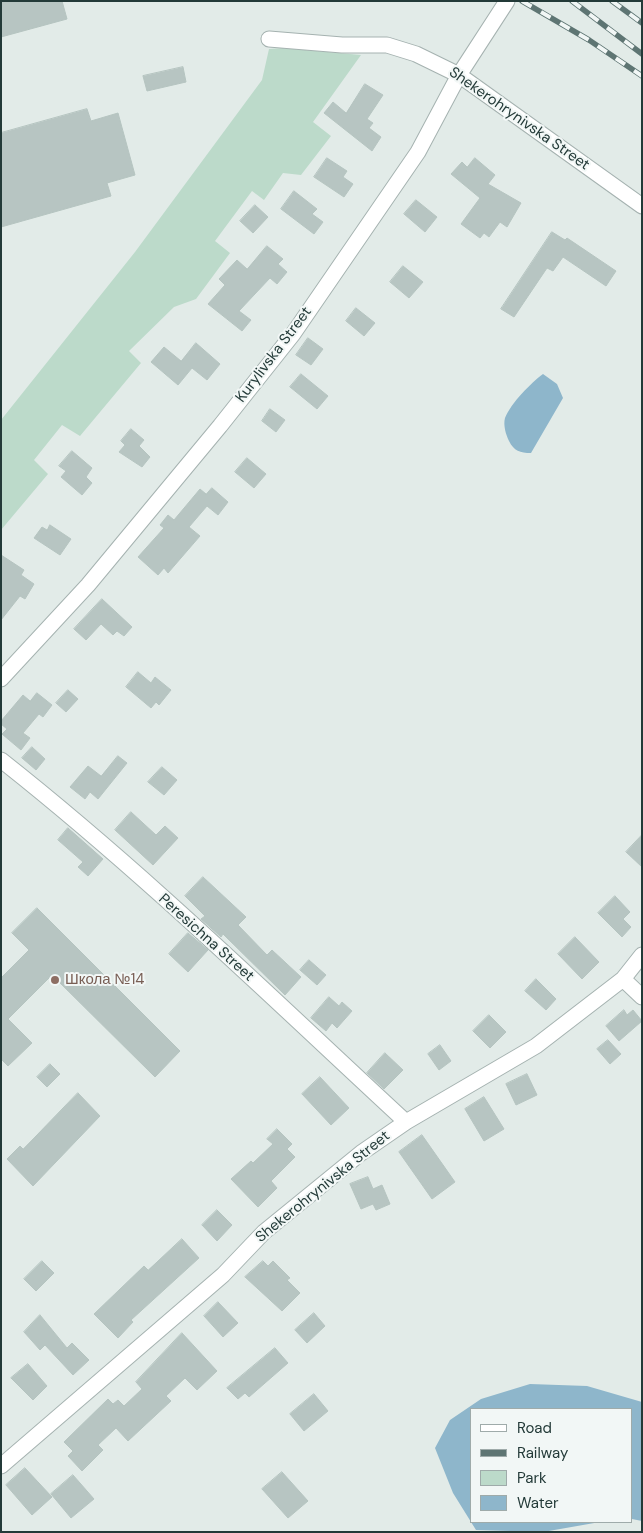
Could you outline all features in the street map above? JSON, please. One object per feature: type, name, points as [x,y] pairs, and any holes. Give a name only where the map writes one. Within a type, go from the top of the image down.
[{"type":"street","name":"Kurylivska Street","points":[[1,679],[88,585],[220,426],[293,334],[418,152],[459,75],[507,1]]},
{"type":"street","name":"Shekerohrynivska Street","points":[[269,39],[342,45],[387,46],[416,54],[459,75],[642,206]]},
{"type":"street","name":"Peresichna Street","points":[[1,760],[60,806],[406,1122]]},
{"type":"street","name":"Shekerohrynivska Street","points":[[1,1466],[224,1274],[264,1232],[360,1153],[406,1122],[536,1046],[623,978],[642,955]]},
{"type":"street","points":[[623,978],[642,997]]},
{"type":"green space","points":[[283,48],[361,55],[313,122],[331,136],[301,175],[283,173],[264,200],[252,191],[215,241],[230,253],[196,299],[174,307],[129,351],[141,363],[80,436],[62,425],[34,460],[48,474],[1,530],[1,420],[135,252],[262,80],[269,49]]},
{"type":"water","points":[[543,374],[557,384],[563,398],[531,453],[521,452],[513,447],[508,439],[504,421],[512,406]]},
{"type":"water","points":[[530,1384],[587,1386],[642,1402],[642,1521],[633,1519],[633,1408],[470,1408],[470,1520],[453,1493],[435,1448],[450,1420],[481,1399]]},
{"type":"water","points":[[472,1523],[594,1523],[543,1532],[476,1530]]},
{"type":"building","points":[[1,1],[62,1],[67,19],[1,37]]},
{"type":"building","points":[[183,67],[186,82],[147,91],[143,76]]},
{"type":"building","points":[[365,84],[383,95],[367,119],[373,123],[369,128],[381,137],[372,151],[324,113],[333,102],[346,113]]},
{"type":"building","points":[[87,109],[91,121],[118,113],[135,175],[107,183],[111,196],[1,227],[1,133]]},
{"type":"building","points":[[327,158],[347,171],[343,177],[353,184],[344,197],[314,177]]},
{"type":"building","points":[[475,158],[495,175],[488,184],[521,203],[507,227],[500,222],[489,237],[484,233],[480,238],[461,224],[480,198],[451,174],[462,162],[467,167]]},
{"type":"building","points":[[294,191],[317,209],[312,214],[323,222],[314,234],[281,209]]},
{"type":"building","points":[[416,200],[437,217],[425,232],[404,214]]},
{"type":"building","points":[[255,205],[268,217],[253,233],[240,221]]},
{"type":"building","points":[[552,232],[565,240],[567,238],[616,271],[606,286],[563,257],[553,271],[547,268],[514,317],[501,309]]},
{"type":"building","points":[[267,246],[283,259],[278,264],[287,272],[277,284],[270,278],[239,311],[251,320],[242,331],[208,304],[225,285],[219,279],[237,260],[247,269]]},
{"type":"building","points":[[403,266],[423,282],[409,298],[390,282]]},
{"type":"building","points":[[356,308],[375,323],[364,336],[346,321]]},
{"type":"building","points":[[308,338],[323,349],[311,365],[296,355]]},
{"type":"building","points":[[196,343],[220,364],[207,380],[192,368],[178,385],[151,362],[164,347],[181,361]]},
{"type":"building","points":[[301,374],[328,396],[317,409],[290,387]]},
{"type":"building","points":[[270,409],[285,420],[276,432],[262,421]]},
{"type":"building","points":[[131,429],[144,440],[139,446],[150,457],[142,467],[119,452],[125,445],[121,441]]},
{"type":"building","points":[[72,451],[92,468],[86,477],[92,483],[82,495],[61,477],[66,471],[59,466]]},
{"type":"building","points":[[247,458],[266,474],[254,488],[235,472]]},
{"type":"building","points":[[212,488],[228,502],[218,515],[207,506],[189,527],[200,536],[168,573],[164,568],[158,575],[138,557],[164,528],[160,525],[168,515],[174,520],[200,489],[206,494]]},
{"type":"building","points":[[50,525],[71,539],[60,555],[34,538],[42,527],[47,530]]},
{"type":"building","points":[[1,555],[24,570],[21,575],[34,584],[25,599],[20,596],[1,620]]},
{"type":"building","points":[[102,599],[132,627],[124,636],[117,631],[113,635],[101,624],[86,640],[74,629]]},
{"type":"building","points":[[138,672],[151,683],[155,677],[171,690],[159,705],[156,702],[151,708],[126,687]]},
{"type":"building","points":[[68,690],[78,699],[66,712],[56,703]]},
{"type":"building","points":[[37,693],[52,705],[43,717],[39,714],[23,733],[30,738],[21,750],[2,734],[7,729],[1,724],[1,721],[23,695],[30,701]]},
{"type":"building","points":[[32,747],[45,759],[36,770],[22,758]]},
{"type":"building","points":[[118,756],[127,763],[98,799],[90,792],[85,799],[70,787],[88,766],[101,776]]},
{"type":"building","points":[[162,767],[177,780],[164,795],[148,782]]},
{"type":"building","points":[[131,812],[156,835],[165,826],[178,838],[153,865],[115,830]]},
{"type":"building","points":[[68,828],[103,859],[88,876],[78,867],[83,862],[58,840]]},
{"type":"building","points":[[642,835],[642,867],[626,852]]},
{"type":"building","points":[[203,877],[246,917],[238,925],[267,955],[272,950],[301,977],[285,995],[223,934],[221,937],[201,919],[205,916],[185,896]]},
{"type":"building","points":[[615,896],[630,912],[623,919],[631,927],[622,937],[598,913]]},
{"type":"building","points":[[37,908],[180,1051],[155,1077],[52,975],[8,1019],[32,1043],[8,1066],[1,1059],[1,978],[29,950],[12,933]]},
{"type":"building","points":[[188,933],[208,950],[188,972],[169,954]]},
{"type":"building","points":[[575,937],[599,962],[582,979],[558,954]]},
{"type":"building","points":[[309,960],[326,975],[317,985],[300,970]]},
{"type":"building","points":[[536,979],[556,999],[546,1010],[525,991]]},
{"type":"building","points":[[329,997],[339,1006],[342,1002],[352,1011],[337,1028],[332,1023],[326,1031],[311,1018]]},
{"type":"building","points":[[624,1010],[627,1015],[633,1010],[642,1021],[619,1041],[606,1026]]},
{"type":"building","points":[[489,1015],[506,1032],[490,1048],[473,1031]]},
{"type":"building","points":[[608,1040],[621,1054],[610,1064],[597,1049]]},
{"type":"building","points":[[440,1045],[451,1061],[439,1070],[428,1054]]},
{"type":"building","points":[[385,1053],[403,1070],[384,1089],[367,1073]]},
{"type":"building","points":[[50,1064],[60,1074],[47,1087],[37,1077]]},
{"type":"building","points":[[527,1074],[537,1095],[516,1105],[506,1084]]},
{"type":"building","points":[[320,1077],[349,1108],[331,1125],[302,1094]]},
{"type":"building","points":[[78,1093],[100,1116],[33,1186],[7,1159],[20,1146],[23,1149]]},
{"type":"building","points":[[484,1097],[504,1129],[484,1141],[465,1109]]},
{"type":"building","points":[[277,1129],[292,1144],[287,1149],[295,1157],[271,1181],[277,1188],[258,1207],[231,1179],[251,1161],[253,1163],[273,1144],[267,1139]]},
{"type":"building","points":[[422,1135],[455,1182],[432,1199],[399,1152]]},
{"type":"building","points":[[368,1177],[373,1189],[382,1185],[390,1204],[376,1210],[373,1204],[361,1209],[350,1184]]},
{"type":"building","points":[[217,1210],[232,1225],[217,1241],[202,1225]]},
{"type":"building","points":[[182,1239],[199,1258],[131,1320],[133,1322],[118,1338],[94,1314],[144,1266],[148,1270]]},
{"type":"building","points":[[42,1261],[54,1273],[36,1291],[24,1279]]},
{"type":"building","points":[[263,1261],[268,1266],[273,1261],[290,1278],[287,1280],[300,1293],[282,1311],[245,1277]]},
{"type":"building","points":[[218,1302],[238,1323],[223,1337],[204,1316]]},
{"type":"building","points":[[314,1313],[325,1326],[307,1343],[295,1330]]},
{"type":"building","points":[[40,1315],[67,1348],[72,1343],[89,1360],[73,1375],[45,1345],[40,1350],[24,1332]]},
{"type":"building","points":[[182,1333],[217,1371],[197,1390],[185,1378],[166,1396],[171,1401],[128,1441],[116,1428],[98,1445],[103,1450],[82,1471],[68,1456],[73,1451],[64,1442],[108,1399],[113,1404],[118,1400],[124,1406],[142,1389],[136,1382]]},
{"type":"building","points":[[275,1348],[288,1363],[249,1397],[245,1393],[238,1399],[227,1388]]},
{"type":"building","points":[[28,1364],[47,1386],[33,1400],[11,1378]]},
{"type":"building","points":[[314,1394],[328,1411],[304,1431],[290,1414]]},
{"type":"building","points":[[25,1468],[52,1497],[32,1515],[6,1485]]},
{"type":"building","points":[[282,1472],[308,1501],[288,1518],[262,1489]]},
{"type":"building","points":[[73,1475],[94,1499],[71,1518],[51,1494]]},
{"type":"railway","points":[[522,1],[589,40],[642,76]]},
{"type":"railway","points":[[572,1],[642,54]]},
{"type":"railway","points":[[612,1],[642,23]]},
{"type":"place","name":"Школа №14","points":[[55,980]]}]
